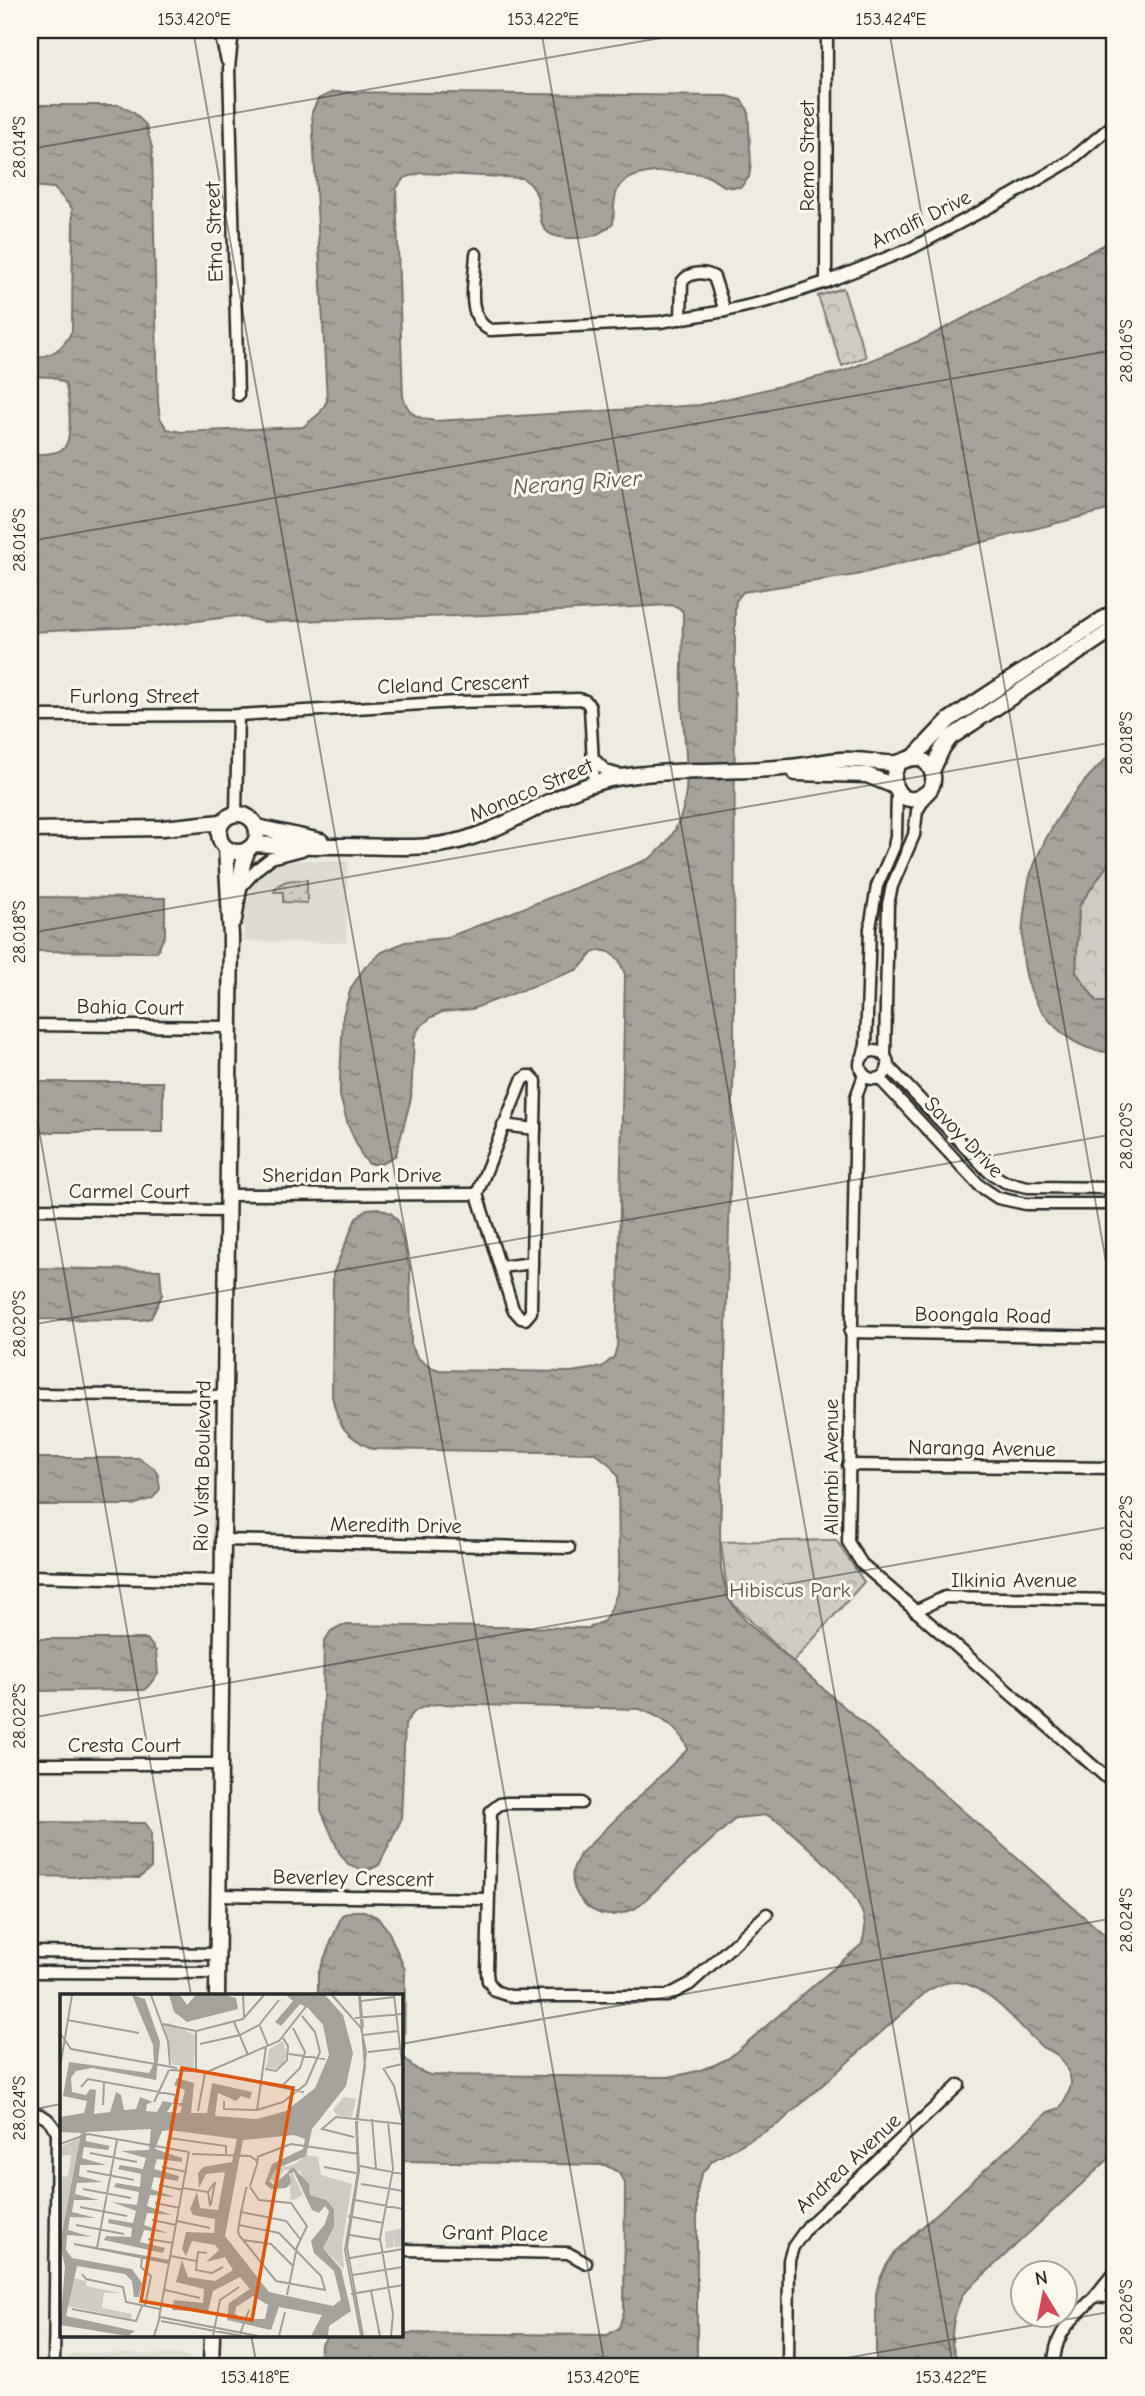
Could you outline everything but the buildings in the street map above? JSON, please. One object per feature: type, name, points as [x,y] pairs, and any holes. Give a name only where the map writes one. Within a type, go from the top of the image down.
[{"type":"street","name":"Etna Street","points":[[219,30],[229,68]]},
{"type":"street","name":"Etna Street","points":[[233,30],[229,68],[238,395]]},
{"type":"street","name":"Remo Street","points":[[826,282],[827,30]]},
{"type":"street","name":"Amalfi Drive","points":[[477,254],[474,309],[478,321],[487,330],[681,319],[725,311],[768,302],[912,248],[1070,161],[1115,123]]},
{"type":"street","points":[[681,319],[682,282],[686,277],[695,274],[709,274],[714,277],[725,311]]},
{"type":"street","points":[[1115,611],[973,715],[942,749],[932,771],[932,786],[918,811],[914,835],[892,886],[888,904],[885,1073],[879,1078],[864,1075],[860,1067],[866,1045],[870,928],[877,886],[897,836],[895,788],[892,778],[895,769],[950,720],[973,715],[1115,628]]},
{"type":"street","name":"Cleland Crescent","points":[[238,715],[457,702],[579,699],[586,701],[590,707],[594,783]]},
{"type":"street","points":[[236,813],[238,715]]},
{"type":"street","name":"Furlong Street","points":[[30,716],[238,715]]},
{"type":"street","points":[[594,759],[606,771],[630,776]]},
{"type":"street","name":"Monaco Street","points":[[251,847],[417,848],[458,841],[497,827],[571,790],[630,776],[777,770],[839,760],[907,760]]},
{"type":"street","points":[[907,760],[928,764],[932,771]]},
{"type":"street","name":"Monaco Street","points":[[777,770],[867,775],[895,788]]},
{"type":"street","points":[[895,788],[908,798],[922,797],[928,792]]},
{"type":"street","points":[[30,830],[163,828],[221,822],[236,813],[248,816],[258,832],[251,847],[233,852],[222,843],[163,828]]},
{"type":"street","points":[[221,822],[222,843]]},
{"type":"street","name":"Monaco Street","points":[[257,827],[343,846]]},
{"type":"street","name":"Rio Vista Boulevard","points":[[217,1994],[231,937],[222,843]]},
{"type":"street","name":"Rio Vista Boulevard","points":[[231,937],[243,863],[251,847]]},
{"type":"street","points":[[239,889],[271,858],[305,847]]},
{"type":"street","name":"Bahia Court","points":[[30,1025],[230,1027]]},
{"type":"street","points":[[863,1056],[876,1051],[887,1061]]},
{"type":"street","name":"Savoy Drive","points":[[887,1061],[989,1172],[1004,1182],[1028,1187],[1115,1188]]},
{"type":"street","name":"Allambi Avenue","points":[[864,1075],[856,1097],[848,1542],[862,1564],[1115,1785]]},
{"type":"street","points":[[531,1076],[536,1081],[535,1129],[531,1312],[525,1319],[513,1309],[477,1194],[522,1080],[531,1076]]},
{"type":"street","name":"Savoy Drive","points":[[879,1078],[980,1185],[998,1198],[1026,1204],[1115,1205]]},
{"type":"street","points":[[900,1100],[912,1090]]},
{"type":"street","points":[[503,1125],[535,1129]]},
{"type":"street","name":"Sheridan Park Drive","points":[[227,1195],[477,1194]]},
{"type":"street","name":"Carmel Court","points":[[30,1209],[227,1211]]},
{"type":"street","points":[[501,1267],[532,1263]]},
{"type":"street","name":"Boongala Road","points":[[850,1332],[1115,1337]]},
{"type":"street","points":[[30,1394],[224,1396]]},
{"type":"street","name":"Naranga Avenue","points":[[848,1465],[1115,1468]]},
{"type":"street","name":"Meredith Drive","points":[[223,1540],[569,1548]]},
{"type":"street","points":[[30,1576],[222,1581]]},
{"type":"street","name":"Ilkinia Avenue","points":[[915,1611],[945,1597],[1115,1600]]},
{"type":"street","name":"Cresta Court","points":[[30,1763],[219,1764]]},
{"type":"street","points":[[581,1803],[507,1802],[495,1807],[490,1817],[488,1981],[495,1991],[510,1996],[667,1996],[690,1984],[767,1914]]},
{"type":"street","name":"Beverley Crescent","points":[[218,1895],[488,1899]]},
{"type":"street","points":[[30,1952],[217,1954]]},
{"type":"street","points":[[30,1972],[217,1973]]},
{"type":"street","name":"Andrea Avenue","points":[[788,2366],[788,2271],[793,2248],[799,2236],[959,2085]]},
{"type":"street","points":[[30,2113],[43,2115],[50,2120],[57,2133],[54,2366]]},
{"type":"street","name":"Grant Place","points":[[402,2250],[568,2253],[586,2263]]},
{"type":"street","points":[[1054,2366],[1057,2343],[1073,2317],[1096,2296],[1115,2272]]},
{"type":"street","points":[[1096,2296],[1115,2298]]},
{"type":"street","points":[[211,2366],[212,2336]]},
{"type":"shaded area","points":[[290,860],[348,861],[346,943],[243,941],[245,905],[249,890],[271,866]]},
{"type":"shaded area","points":[[73,2353],[185,2355],[193,2360],[192,2366],[65,2366]]},
{"type":"green space","points":[[843,288],[866,357],[842,366],[818,296]]},
{"type":"green space","points":[[1115,854],[1115,1002],[1097,1002],[1076,972],[1079,906]]},
{"type":"green space","points":[[307,880],[307,903],[283,902],[283,892],[274,892],[284,882]]},
{"type":"green space","name":"Hibiscus Park","points":[[836,1540],[864,1582],[793,1662],[728,1599],[721,1542]]},
{"type":"water","name":"Nerang River","points":[[333,92],[728,96],[741,100],[748,110],[751,164],[749,177],[741,187],[721,185],[706,176],[691,173],[668,171],[642,174],[623,183],[617,191],[613,224],[590,236],[558,237],[549,233],[543,227],[536,193],[522,178],[421,173],[404,178],[396,189],[403,397],[411,412],[428,420],[700,405],[844,371],[924,339],[1115,239],[1115,508],[856,575],[743,592],[736,601],[735,609],[734,1053],[720,1533],[721,1569],[728,1599],[746,1621],[1115,1944],[1115,2153],[963,2294],[953,2322],[952,2343],[954,2352],[966,2366],[876,2366],[876,2294],[879,2281],[896,2251],[1048,2112],[1060,2108],[1069,2093],[1071,2083],[1064,2063],[1058,2056],[1042,2047],[988,1996],[967,1984],[951,1982],[926,1992],[780,2123],[712,2161],[701,2174],[697,2192],[697,2366],[320,2366],[321,2345],[328,2336],[402,2336],[402,2333],[607,2335],[619,2328],[624,2311],[625,2183],[618,2172],[605,2165],[402,2161],[402,1994],[318,1994],[318,1974],[342,1915],[364,1911],[377,1917],[388,1930],[405,1970],[404,2056],[415,2068],[430,2075],[668,2077],[707,2068],[729,2058],[862,1944],[865,1927],[862,1913],[845,1884],[780,1822],[767,1815],[736,1818],[636,1908],[608,1915],[587,1906],[577,1893],[572,1878],[580,1854],[688,1749],[680,1735],[669,1724],[640,1709],[436,1704],[417,1710],[405,1725],[401,1820],[379,1865],[369,1870],[348,1864],[339,1852],[321,1810],[324,1642],[331,1631],[342,1625],[589,1628],[604,1621],[611,1609],[617,1593],[619,1564],[618,1476],[609,1464],[595,1453],[373,1449],[344,1429],[332,1396],[333,1274],[356,1218],[367,1209],[378,1208],[391,1213],[398,1221],[410,1269],[411,1344],[417,1357],[428,1366],[439,1370],[571,1372],[602,1367],[614,1357],[617,1346],[625,974],[619,960],[609,952],[600,950],[592,953],[579,969],[472,1009],[442,1012],[430,1018],[419,1028],[414,1038],[411,1098],[396,1155],[381,1164],[369,1164],[362,1156],[348,1125],[340,1096],[343,1015],[351,988],[365,967],[382,952],[405,942],[446,938],[649,859],[665,844],[677,827],[683,808],[687,767],[682,704],[683,612],[678,607],[669,605],[486,615],[264,622],[237,616],[157,626],[30,632],[30,455],[63,449],[69,436],[70,417],[65,383],[53,377],[30,376],[30,358],[55,351],[65,343],[72,331],[73,223],[72,208],[54,188],[30,186],[30,105],[120,105],[134,113],[146,125],[152,148],[158,403],[160,418],[167,429],[181,432],[303,427],[320,413],[327,401],[312,112],[318,99]]},
{"type":"water","points":[[1115,751],[1115,854],[1079,906],[1076,972],[1097,1002],[1115,1002],[1115,1052],[1105,1052],[1087,1048],[1071,1039],[1050,1021],[1040,1008],[1027,979],[1023,932],[1029,880],[1046,839],[1076,791]]},
{"type":"water","points":[[30,897],[165,898],[165,935],[157,952],[30,951]]},
{"type":"water","points":[[30,1082],[163,1082],[163,1132],[30,1132]]},
{"type":"water","points":[[30,1268],[160,1270],[162,1295],[151,1318],[141,1320],[30,1319]]},
{"type":"water","points":[[30,1458],[138,1458],[154,1468],[160,1489],[153,1498],[133,1505],[30,1505]]},
{"type":"water","points":[[30,1639],[147,1639],[156,1651],[158,1674],[145,1690],[30,1691]]},
{"type":"water","points":[[30,1822],[145,1823],[151,1831],[151,1868],[139,1878],[30,1876]]}]
